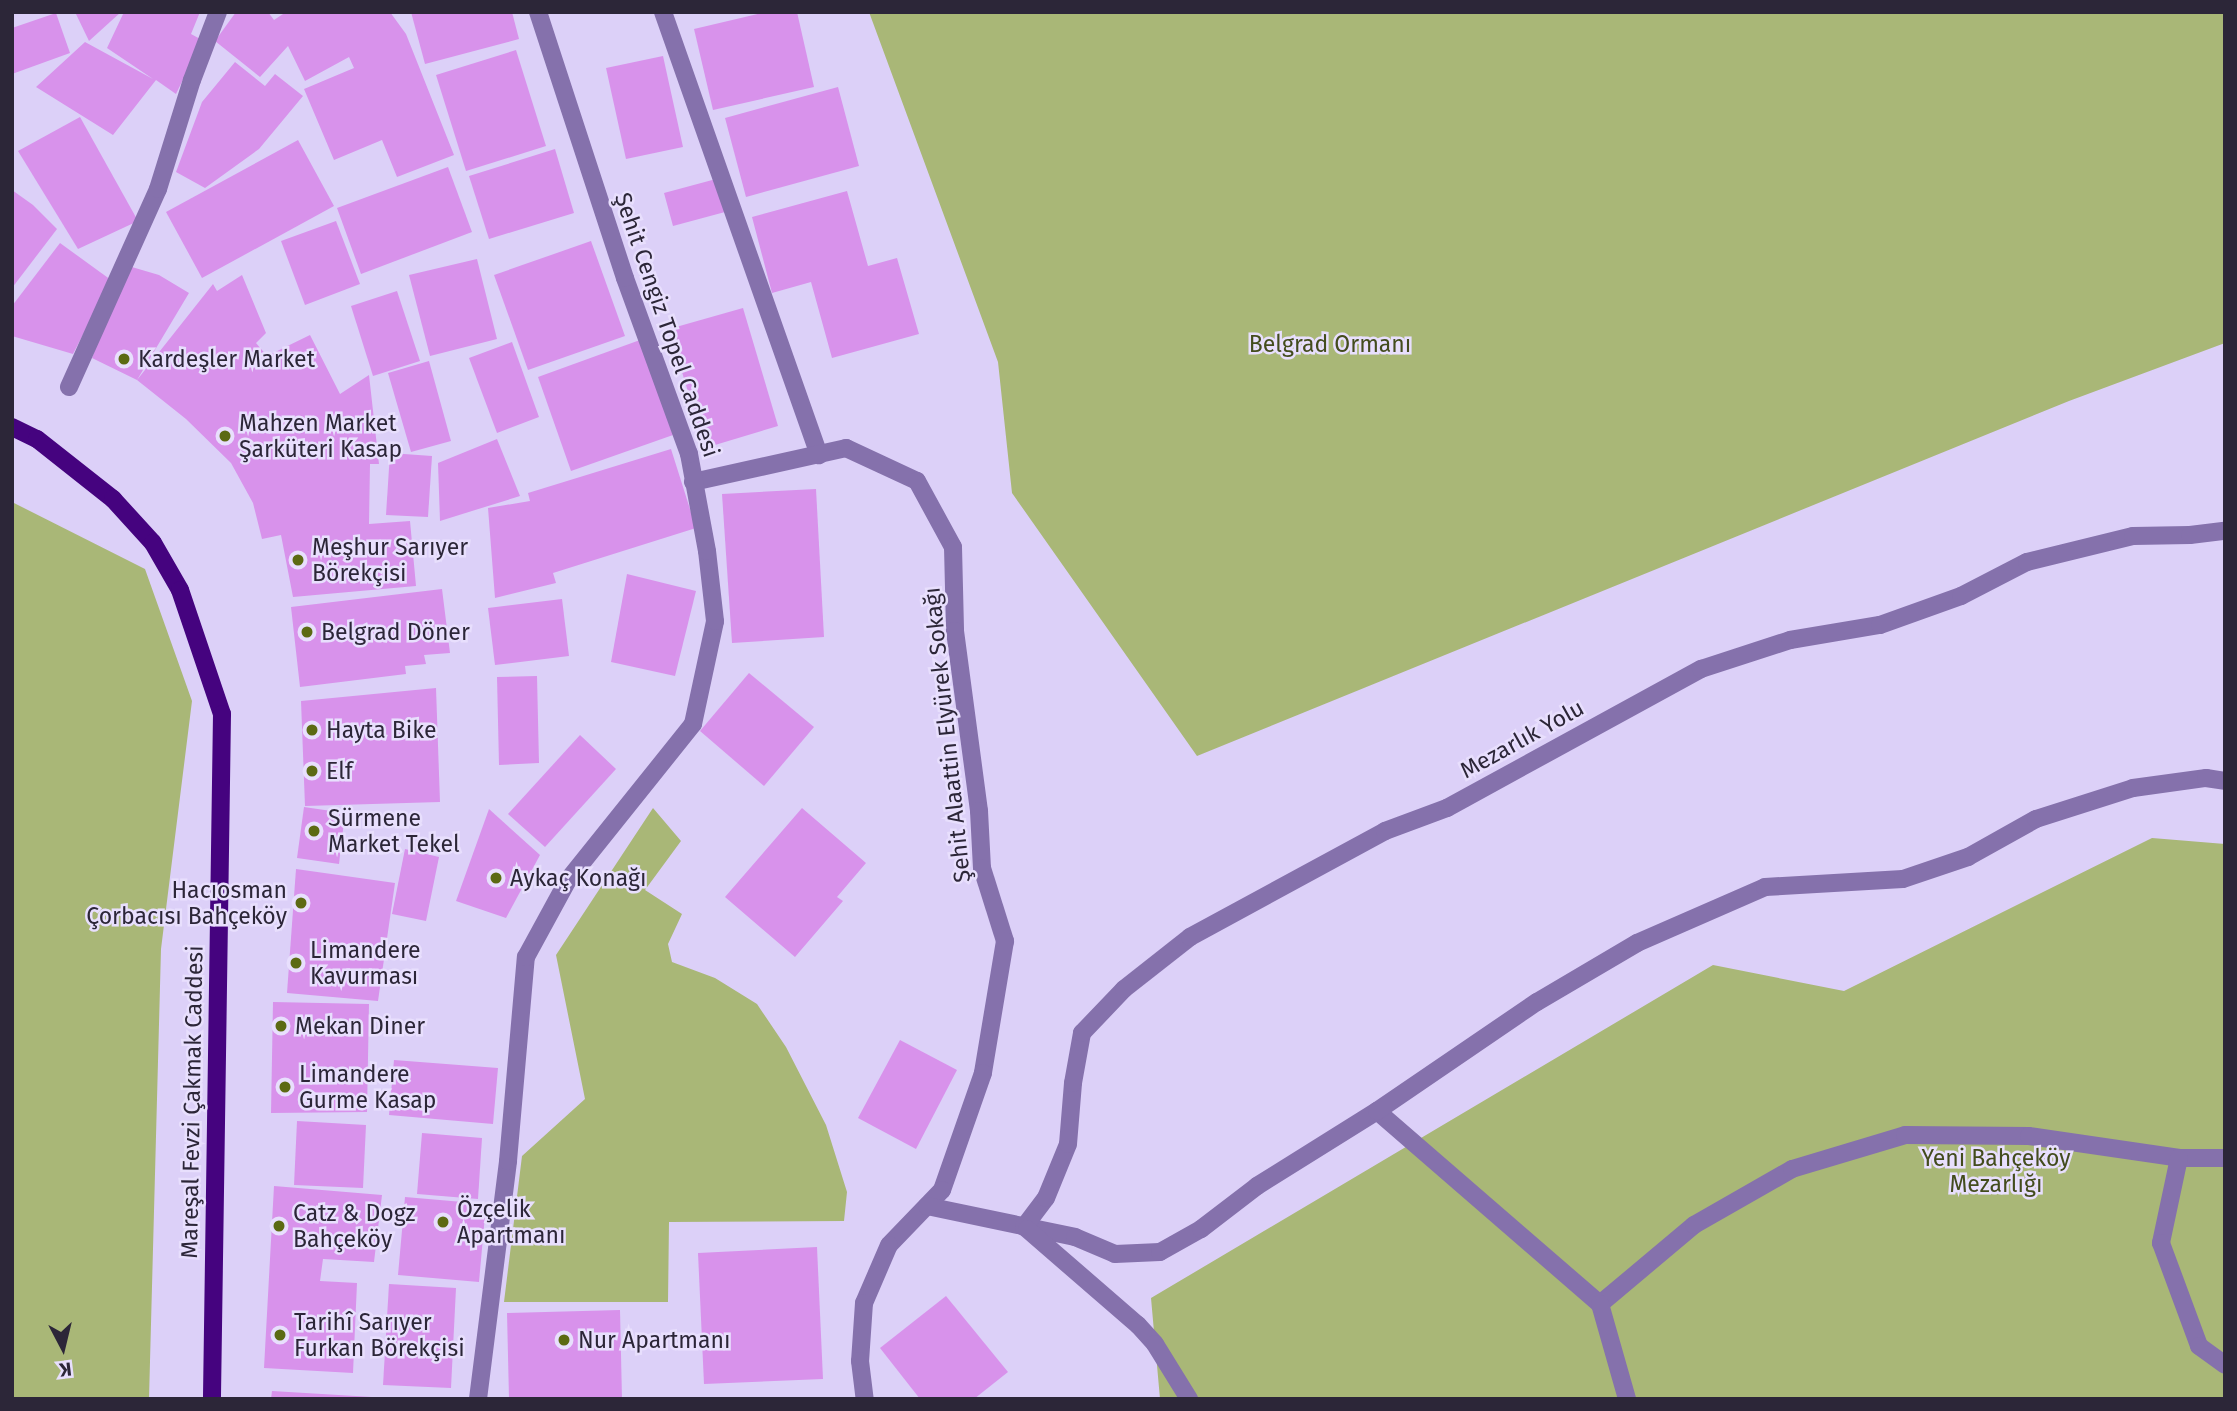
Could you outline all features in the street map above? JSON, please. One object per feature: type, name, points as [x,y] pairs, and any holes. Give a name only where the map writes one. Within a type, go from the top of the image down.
[{"type":"main road","name":"Mareşal Fevzi Çakmak Caddesi","points":[[12,427],[37,439],[113,499],[153,543],[180,590],[222,714],[212,1399]]},
{"type":"street","points":[[69,387],[158,190],[192,80],[218,12]]},
{"type":"street","name":"Şehit Cengiz Topel Caddesi","points":[[478,1399],[508,1161],[526,957],[568,880],[693,724],[715,621],[707,551],[689,454],[625,278],[538,12]]},
{"type":"street","points":[[663,12],[819,455]]},
{"type":"street","name":"Şehit Alaattin Elyürek Sokağı","points":[[693,482],[846,448],[918,481],[953,547],[955,631],[979,811],[982,868],[1005,941],[983,1073],[942,1190],[889,1245],[864,1303],[860,1361],[864,1399]]},
{"type":"street","name":"Mezarlık Yolu","points":[[1024,1227],[1046,1198],[1068,1143],[1073,1083],[1082,1032],[1124,989],[1191,937],[1385,831],[1447,808],[1701,669],[1790,640],[1880,625],[1961,596],[2027,562],[2133,536],[2225,531]]},
{"type":"street","points":[[927,1206],[1075,1237],[1115,1254],[1160,1252],[1201,1229],[1257,1186],[1377,1111],[1536,1002],[1637,943],[1765,887],[1903,879],[1968,857],[2036,819],[2133,788],[2206,778],[2225,781]]},
{"type":"street","points":[[1377,1111],[1600,1304],[1627,1399]]},
{"type":"street","points":[[1600,1304],[1695,1225],[1792,1169],[1905,1135],[2029,1136],[2179,1158],[2225,1158]]},
{"type":"street","points":[[2179,1158],[2161,1243],[2199,1346],[2225,1365]]},
{"type":"street","points":[[1024,1227],[1138,1325],[1154,1344],[1189,1399]]},
{"type":"green space","name":"Belgrad Ormanı","points":[[869,12],[2225,12],[2225,343],[2069,401],[1197,756],[1012,493],[998,362]]},
{"type":"green space","points":[[12,502],[145,569],[192,701],[161,949],[149,1399],[12,1399]]},
{"type":"green space","points":[[653,808],[681,841],[645,890],[682,914],[668,944],[672,962],[715,978],[757,1004],[786,1047],[826,1125],[847,1192],[844,1221],[669,1222],[668,1302],[504,1302],[522,1156],[585,1099],[556,955]]},
{"type":"green space","name":"Yeni Bahçeköy Mezarlığı","points":[[2152,838],[2225,844],[2225,1399],[1160,1399],[1151,1298],[1713,965],[1844,991]]},
{"type":"building","points":[[75,12],[121,12],[89,41]]},
{"type":"building","points":[[124,12],[200,12],[191,34],[202,40],[176,94],[156,80],[113,135],[36,87],[85,42],[153,79],[107,48]]},
{"type":"building","points":[[236,12],[268,12],[274,20],[286,12],[390,12],[406,34],[454,155],[397,177],[382,140],[334,160],[304,89],[354,68],[349,57],[305,81],[288,46],[260,77],[215,41]]},
{"type":"building","points":[[411,12],[512,12],[519,39],[425,64]]},
{"type":"building","points":[[766,12],[797,12],[814,87],[713,110],[694,29]]},
{"type":"building","points":[[56,13],[70,53],[12,74],[12,28]]},
{"type":"building","points":[[516,50],[546,146],[466,171],[436,75]]},
{"type":"building","points":[[663,56],[683,147],[626,159],[606,68]]},
{"type":"building","points":[[235,62],[265,86],[275,74],[303,96],[259,149],[205,188],[176,172],[202,102]]},
{"type":"building","points":[[838,87],[859,166],[746,197],[725,118]]},
{"type":"building","points":[[80,117],[138,221],[78,249],[18,151]]},
{"type":"building","points":[[298,140],[334,206],[202,278],[166,212]]},
{"type":"building","points":[[555,149],[574,213],[489,239],[469,176]]},
{"type":"building","points":[[448,167],[472,232],[361,274],[337,208]]},
{"type":"building","points":[[716,179],[725,212],[673,226],[664,193]]},
{"type":"building","points":[[12,190],[33,205],[57,229],[12,288]]},
{"type":"building","points":[[847,191],[868,266],[897,258],[919,334],[832,358],[811,282],[772,293],[752,217]]},
{"type":"building","points":[[336,221],[360,284],[305,305],[281,241]]},
{"type":"building","points":[[591,241],[625,336],[528,370],[494,275]]},
{"type":"building","points":[[60,243],[111,280],[73,354],[12,336],[12,306]]},
{"type":"building","points":[[477,259],[497,339],[430,356],[409,275]]},
{"type":"building","points":[[125,265],[159,275],[189,293],[137,380],[92,358]]},
{"type":"building","points":[[242,275],[266,333],[256,343],[267,356],[310,335],[340,394],[369,375],[379,464],[370,464],[369,524],[410,521],[416,586],[293,597],[281,535],[262,539],[253,503],[231,463],[186,419],[137,380],[213,284],[217,291]]},
{"type":"building","points":[[397,291],[420,361],[373,376],[351,306]]},
{"type":"building","points":[[743,308],[778,426],[705,448],[669,329]]},
{"type":"building","points":[[640,340],[673,435],[571,471],[538,377]]},
{"type":"building","points":[[512,342],[539,417],[497,433],[469,358]]},
{"type":"building","points":[[429,361],[451,441],[411,452],[388,373]]},
{"type":"building","points":[[497,439],[520,496],[440,521],[438,463]]},
{"type":"building","points":[[671,449],[696,528],[553,573],[556,583],[495,598],[488,508],[530,501],[528,493]]},
{"type":"building","points":[[390,453],[432,456],[428,517],[386,515]]},
{"type":"building","points":[[816,489],[824,637],[732,643],[722,494]]},
{"type":"building","points":[[627,574],[696,591],[675,676],[611,662]]},
{"type":"building","points":[[442,589],[450,653],[424,655],[426,664],[405,666],[406,674],[300,687],[291,607]]},
{"type":"building","points":[[562,599],[569,656],[495,665],[488,608]]},
{"type":"building","points":[[749,673],[814,727],[764,786],[700,731]]},
{"type":"building","points":[[537,676],[539,763],[499,765],[497,677]]},
{"type":"building","points":[[436,688],[440,802],[305,806],[301,701]]},
{"type":"building","points":[[580,735],[616,769],[545,847],[508,814]]},
{"type":"building","points":[[304,807],[345,813],[339,864],[297,858]]},
{"type":"building","points":[[802,808],[866,863],[837,897],[843,901],[795,957],[725,897]]},
{"type":"building","name":"Aykaç Konağı","points":[[489,809],[540,855],[506,918],[456,901]]},
{"type":"building","points":[[405,849],[439,857],[426,921],[392,914]]},
{"type":"building","points":[[296,869],[395,883],[378,1001],[287,993]]},
{"type":"building","points":[[273,1002],[369,1004],[367,1112],[271,1113]]},
{"type":"building","points":[[900,1040],[957,1070],[916,1149],[858,1118]]},
{"type":"building","points":[[394,1060],[498,1068],[493,1124],[389,1115]]},
{"type":"building","points":[[297,1121],[366,1125],[363,1188],[294,1185]]},
{"type":"building","points":[[422,1133],[482,1138],[478,1199],[417,1194]]},
{"type":"building","points":[[274,1186],[382,1195],[374,1262],[323,1259],[320,1281],[357,1283],[353,1373],[264,1368]]},
{"type":"building","name":"Özçelik Apartmanı","points":[[405,1197],[486,1204],[479,1282],[398,1275]]},
{"type":"building","points":[[817,1247],[823,1379],[704,1384],[698,1253]]},
{"type":"building","points":[[389,1284],[456,1288],[451,1388],[383,1385]]},
{"type":"building","points":[[946,1296],[1008,1372],[974,1399],[920,1399],[880,1348]]},
{"type":"building","name":"Nur Apartmanı","points":[[620,1310],[622,1399],[509,1399],[507,1313]]},
{"type":"building","points":[[272,1391],[372,1397],[372,1399],[271,1399]]},
{"type":"place","name":"Kardeşler Market","points":[[124,359]]},
{"type":"place","name":"Mahzen Market Şarküteri Kasap","points":[[225,436]]},
{"type":"place","name":"Meşhur Sarıyer Börekçisi","points":[[298,560]]},
{"type":"place","name":"Belgrad Döner","points":[[307,632]]},
{"type":"place","name":"Hayta Bike","points":[[312,730]]},
{"type":"place","name":"Elf","points":[[312,771]]},
{"type":"place","name":"Sürmene Market Tekel","points":[[314,831]]},
{"type":"place","name":"Aykaç Konağı","points":[[496,878]]},
{"type":"place","name":"Hacıosman Çorbacısı Bahçeköy","points":[[301,903]]},
{"type":"place","name":"Limandere Kavurması","points":[[296,963]]},
{"type":"place","name":"Mekan Diner","points":[[281,1026]]},
{"type":"place","name":"Limandere Gurme Kasap","points":[[285,1087]]},
{"type":"place","name":"Özçelik Apartmanı","points":[[443,1222]]},
{"type":"place","name":"Catz & Dogz Bahçeköy","points":[[279,1226]]},
{"type":"place","name":"Tarihî Sarıyer Furkan Börekçisi","points":[[280,1335]]},
{"type":"place","name":"Nur Apartmanı","points":[[564,1340]]}]
